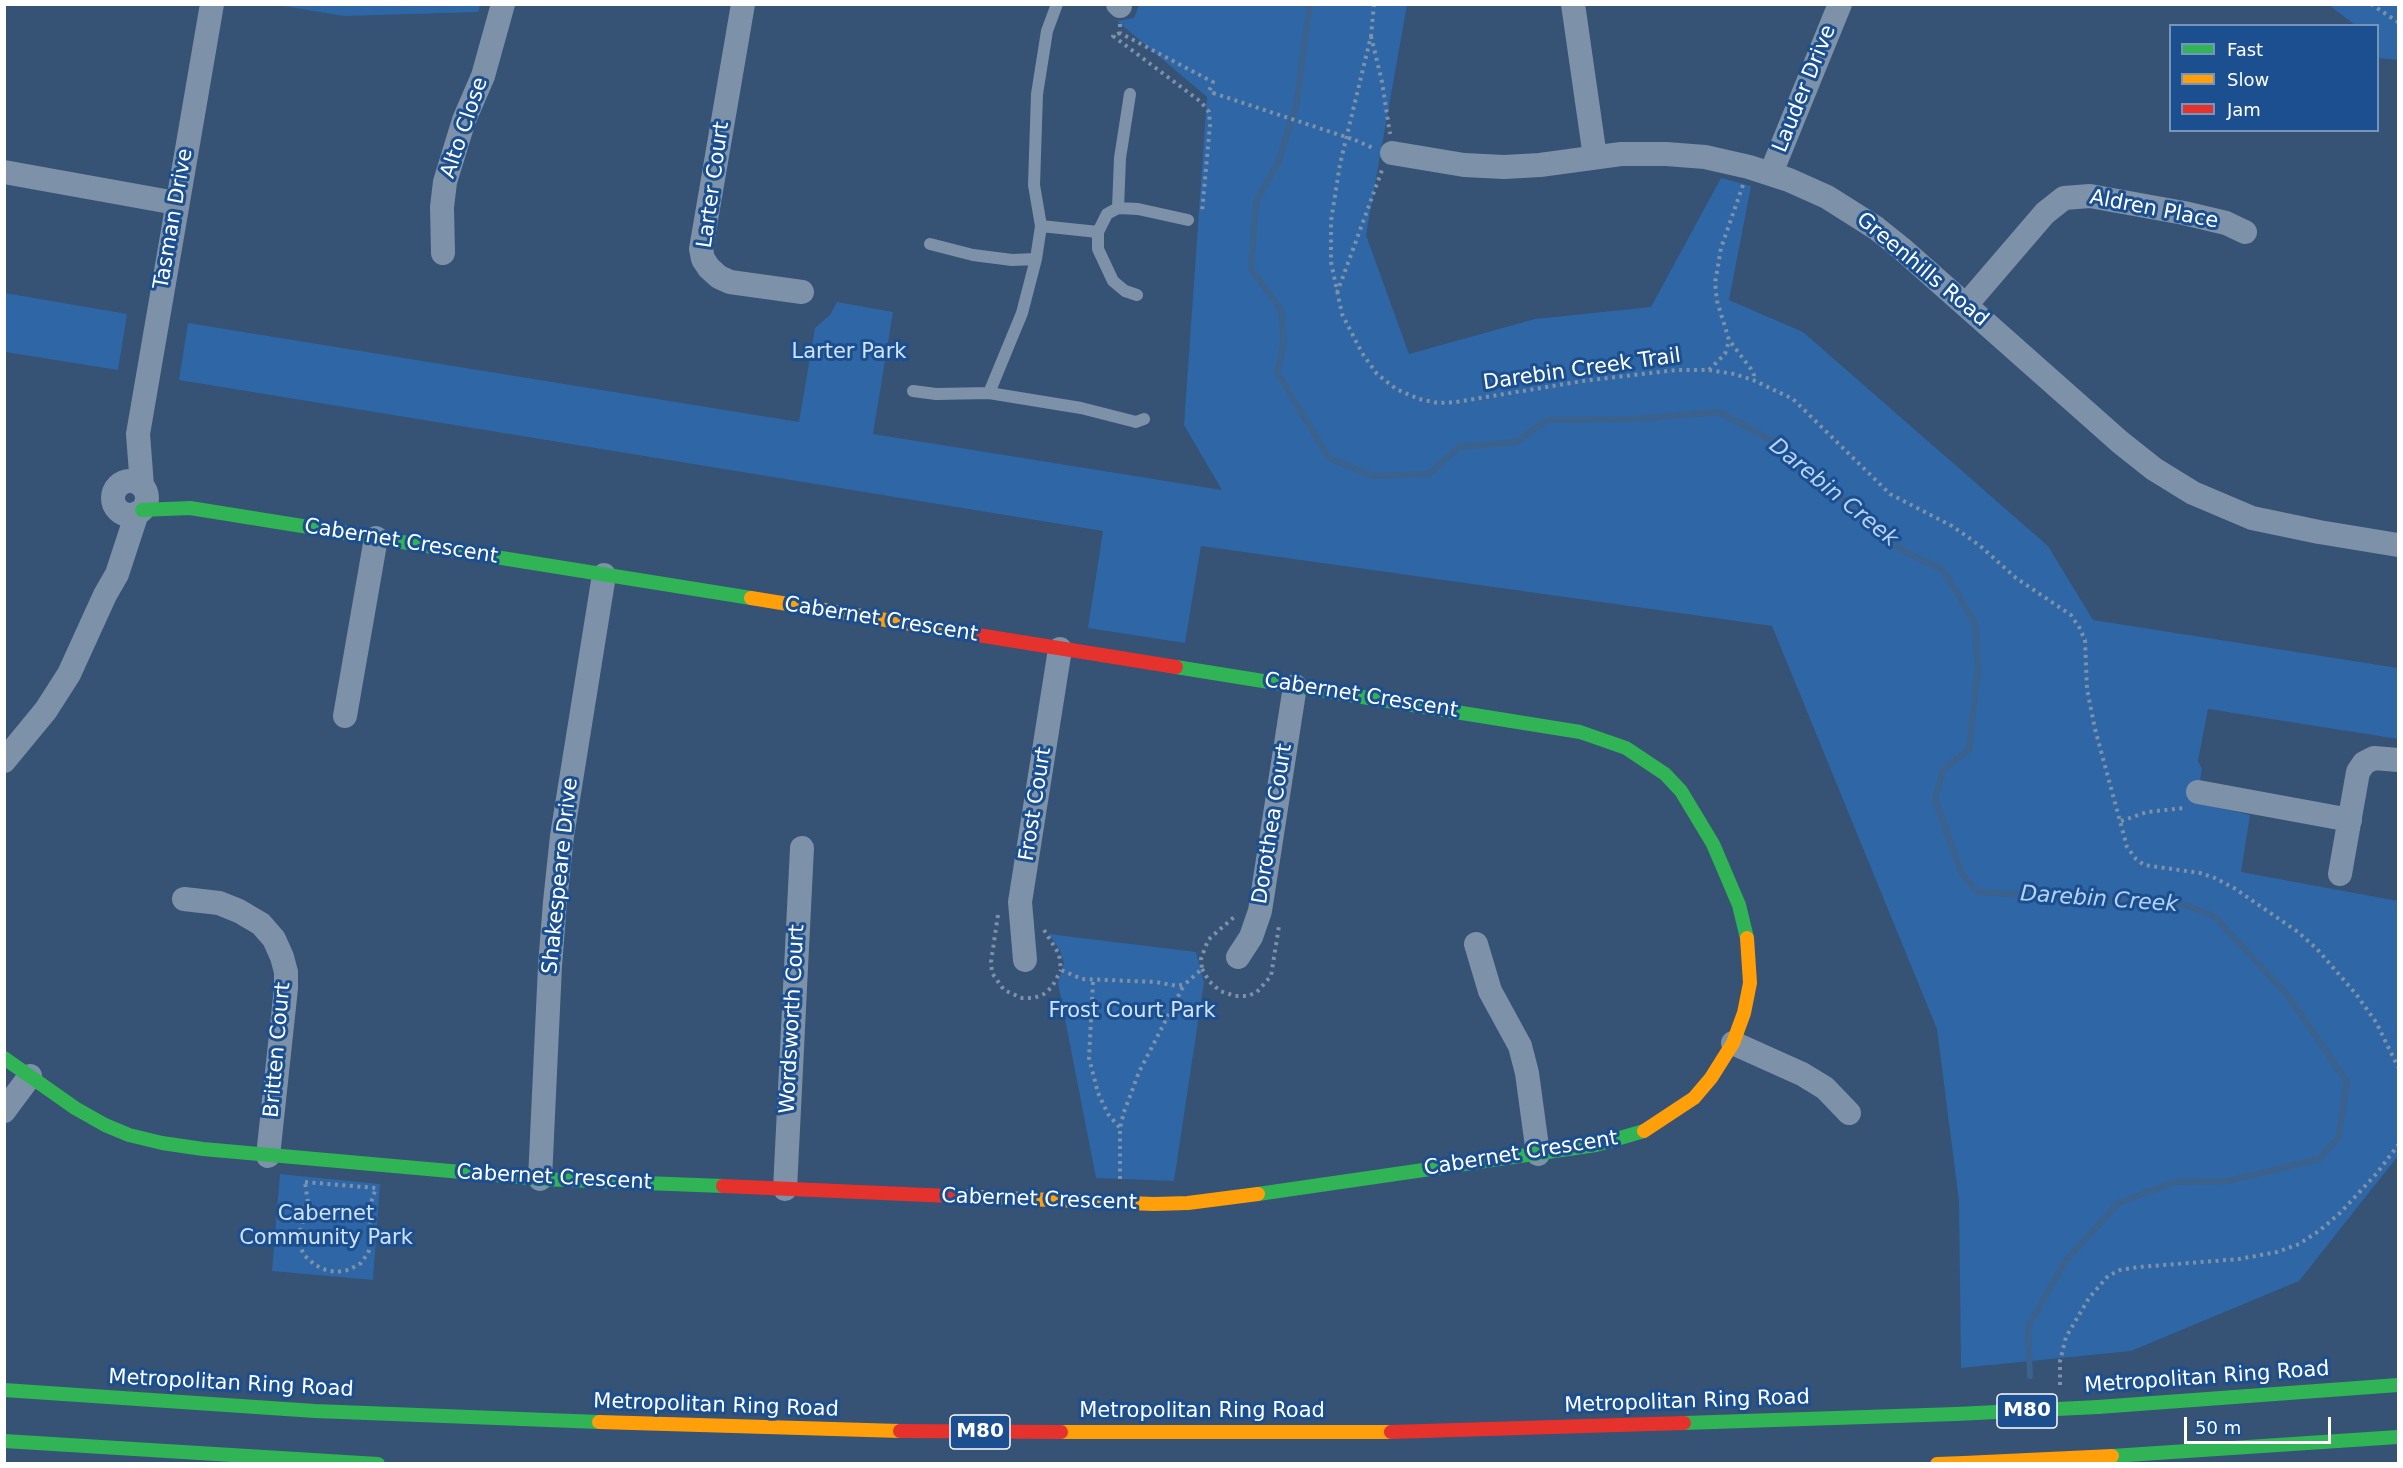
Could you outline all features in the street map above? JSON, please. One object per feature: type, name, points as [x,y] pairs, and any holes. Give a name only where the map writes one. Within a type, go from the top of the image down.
[{"type":"main road","name":"Cabernet Crescent","points":[[4,1058],[75,1108],[129,1135],[162,1143],[268,1156],[540,1179],[1119,1204],[1188,1203],[1538,1154],[1606,1143],[1649,1129],[1694,1098],[1711,1078],[1733,1043],[1744,1013],[1750,983],[1746,930],[1739,905],[1713,844],[1681,791],[1665,774],[1626,748],[1580,732],[190,508]]},
{"type":"main road","name":"Metropolitan Ring Road","points":[[4,1390],[489,1419],[919,1432],[1363,1433],[1956,1414],[2098,1407],[2398,1385]]},
{"type":"main road","name":"M80","points":[[1937,1464],[2112,1456],[2398,1437]]},
{"type":"main road","points":[[4,1441],[378,1464]]},
{"type":"street","name":"Tasman Drive","points":[[4,761],[46,710],[69,674],[105,595],[118,540],[134,498],[138,434],[212,4]]},
{"type":"street","name":"Alto Close","points":[[443,253],[442,207],[445,182],[460,131],[483,76],[503,4]]},
{"type":"street","name":"Larter Court","points":[[743,4],[701,249],[703,259],[719,277],[730,282],[802,292]]},
{"type":"street","points":[[1573,4],[1595,157]]},
{"type":"street","name":"Lauder Drive","points":[[1760,170],[1840,4]]},
{"type":"street","name":"Greenhills Road","points":[[1387,152],[1464,165],[1504,167],[1540,165],[1595,157],[1666,154],[1705,157],[1760,170],[1810,188],[1876,228],[2120,442],[2154,469],[2193,493],[2269,522],[2398,545]]},
{"type":"street","points":[[4,172],[176,203]]},
{"type":"street","name":"Aldren Place","points":[[1966,305],[2045,213],[2064,198],[2090,196],[2184,213],[2226,223],[2245,232]]},
{"type":"street","name":"Cabernet Crescent","points":[[134,498],[190,508]]},
{"type":"street","points":[[345,716],[376,538]]},
{"type":"street","name":"Shakespeare Drive","points":[[540,1179],[555,902],[562,836],[604,575]]},
{"type":"street","name":"Frost Court","points":[[1025,960],[1020,902],[1060,649]]},
{"type":"street","name":"Dorothea Court","points":[[1238,957],[1251,936],[1260,911],[1295,686]]},
{"type":"street","points":[[2340,874],[2358,772],[2364,763],[2373,758],[2398,760]]},
{"type":"street","points":[[2198,792],[2350,820]]},
{"type":"street","name":"Wordsworth Court","points":[[785,1190],[802,848]]},
{"type":"street","name":"Britten Court","points":[[184,899],[219,903],[246,915],[261,924],[274,939],[282,957],[286,972],[286,988],[268,1156]]},
{"type":"street","points":[[1476,944],[1490,991],[1520,1046],[1527,1073],[1538,1154]]},
{"type":"street","points":[[1733,1043],[1802,1074],[1825,1088],[1849,1113]]},
{"type":"street","points":[[4,1111],[30,1076]]},
{"type":"lane","points":[[989,393],[1022,314],[1036,259],[1041,226],[1034,184],[1037,94],[1047,32],[1058,4]]},
{"type":"lane","points":[[1118,207],[1120,158],[1130,94]]},
{"type":"lane","points":[[1137,295],[1125,291],[1113,281],[1098,249],[1098,232],[1107,214],[1118,207],[1138,208],[1188,220]]},
{"type":"lane","points":[[1041,226],[1098,232]]},
{"type":"lane","points":[[930,244],[973,255],[1012,260],[1036,259]]},
{"type":"lane","points":[[913,392],[989,393],[1081,408],[1136,422],[1144,419]]},
{"type":"path","name":"Darebin Creek Trail","points":[[1374,4],[1371,36],[1340,164],[1331,221],[1331,262],[1337,293],[1349,329],[1377,374],[1396,389],[1419,399],[1438,403],[1676,370],[1709,370],[1753,380],[1793,399],[1890,494],[1952,526],[1970,538],[2016,578],[2071,615],[2085,640],[2087,689],[2095,729],[2127,847],[2144,865],[2200,873],[2215,878],[2234,888],[2298,932],[2318,950],[2356,994],[2376,1022],[2398,1067]]},
{"type":"path","points":[[2371,4],[2398,22]]},
{"type":"path","points":[[1119,5],[1120,33]]},
{"type":"path","points":[[1120,33],[1213,82],[1209,91],[1213,93],[1387,152]]},
{"type":"path","points":[[1120,33],[1113,36],[1201,102],[1209,112],[1210,125],[1201,215],[1188,220]]},
{"type":"path","points":[[1337,293],[1382,174],[1387,152],[1382,82],[1371,36]]},
{"type":"path","points":[[1753,380],[1754,375],[1751,369],[1729,340],[1719,310],[1715,283],[1721,248],[1760,170]]},
{"type":"path","points":[[1709,370],[1725,354],[1729,340]]},
{"type":"path","points":[[1239,909],[1234,918],[1208,940],[1201,959],[1202,969],[1209,981],[1220,991],[1235,996],[1248,996],[1257,992],[1271,976],[1280,924]]},
{"type":"path","points":[[998,915],[991,962],[992,973],[1004,990],[1022,998],[1034,998],[1044,994],[1052,987],[1061,970],[1059,954],[1041,921]]},
{"type":"path","points":[[1120,1182],[1120,1128],[1139,1072],[1185,984],[1202,969]]},
{"type":"path","points":[[1061,970],[1082,980],[1148,982],[1178,986],[1185,984]]},
{"type":"path","points":[[1093,981],[1089,1058],[1098,1093],[1108,1114],[1120,1128]]},
{"type":"path","points":[[2060,1377],[2060,1361],[2066,1337],[2094,1291],[2108,1276],[2120,1270],[2139,1267],[2239,1259],[2277,1252],[2299,1244],[2340,1213],[2377,1173],[2398,1145]]},
{"type":"path","points":[[305,1182],[376,1188],[369,1209],[372,1242],[361,1263],[349,1270],[336,1272],[315,1265],[304,1255],[300,1246],[301,1226],[308,1203],[305,1182]]},
{"type":"green space","points":[[277,5],[480,5],[478,12],[344,16]]},
{"type":"green space","name":"Larter Park","points":[[1139,5],[1407,5],[1366,235],[1409,354],[1535,319],[1651,307],[1721,178],[1751,186],[1729,300],[1803,332],[2048,546],[2093,620],[2398,668],[2398,739],[2208,709],[2198,761],[2202,769],[2196,803],[2250,815],[2241,872],[2398,901],[2398,1156],[2299,1281],[2131,1351],[1961,1368],[1959,1201],[1937,1029],[1772,626],[1201,546],[1185,643],[1088,628],[1103,531],[179,380],[188,323],[799,422],[815,328],[830,315],[837,302],[893,312],[873,434],[1222,490],[1184,425],[1207,97],[1117,21],[1134,18]]},
{"type":"green space","points":[[2329,5],[2398,5],[2398,60],[2379,58],[2379,24],[2354,24]]},
{"type":"green space","points":[[5,293],[127,314],[118,370],[5,352]]},
{"type":"green space","name":"Frost Court Park","points":[[1049,934],[1196,952],[1204,982],[1174,1181],[1096,1178],[1058,983],[1064,963],[1060,950]]},
{"type":"green space","name":"Cabernet Community Park","points":[[280,1174],[380,1184],[373,1280],[272,1271]]},
{"type":"waterway","name":"Darebin Creek","points":[[1310,4],[1296,106],[1278,163],[1256,201],[1251,268],[1281,310],[1284,343],[1277,372],[1329,458],[1373,476],[1429,474],[1459,447],[1516,442],[1547,420],[1634,419],[1719,412],[1775,442],[1900,549],[1943,570],[1975,623],[1978,670],[1969,749],[1943,770],[1935,799],[1961,872],[1977,892],[2185,905],[2214,916],[2289,997],[2347,1082],[2339,1137],[2319,1159],[2228,1181],[2175,1182],[2118,1203],[2064,1263],[2028,1327],[2030,1376]]},
{"type":"traffic: fast","points":[[142,510],[190,508],[751,598]]},
{"type":"traffic: fast","points":[[1176,667],[1580,732],[1626,748],[1665,774],[1681,791],[1713,844],[1739,905],[1747,938]]},
{"type":"traffic: fast","points":[[4,1058],[75,1108],[105,1125],[129,1135],[162,1143],[203,1149],[540,1179],[723,1186]]},
{"type":"traffic: fast","points":[[1258,1194],[1596,1145],[1644,1131]]},
{"type":"traffic: fast","points":[[2098,1407],[2398,1385]]},
{"type":"traffic: fast","points":[[4,1390],[315,1411],[599,1422]]},
{"type":"traffic: fast","points":[[1956,1414],[2098,1407]]},
{"type":"traffic: fast","points":[[1684,1423],[1956,1414]]},
{"type":"traffic: fast","points":[[2112,1456],[2398,1437]]},
{"type":"traffic: fast","points":[[4,1441],[378,1464]]},
{"type":"traffic: slow","points":[[751,598],[978,635]]},
{"type":"traffic: slow","points":[[1644,1131],[1694,1098],[1711,1078],[1733,1043],[1744,1013],[1750,983],[1747,938]]},
{"type":"traffic: slow","points":[[950,1196],[1154,1204],[1188,1203],[1258,1194]]},
{"type":"traffic: slow","points":[[599,1422],[900,1431]]},
{"type":"traffic: slow","points":[[1061,1432],[1391,1432]]},
{"type":"traffic: slow","points":[[1964,1463],[2112,1456]]},
{"type":"traffic: slow","points":[[1937,1464],[1964,1463]]},
{"type":"traffic: jam","points":[[978,635],[1176,667]]},
{"type":"traffic: jam","points":[[723,1186],[950,1196]]},
{"type":"traffic: jam","points":[[1391,1432],[1684,1423]]},
{"type":"traffic: jam","points":[[900,1431],[1061,1432]]}]
